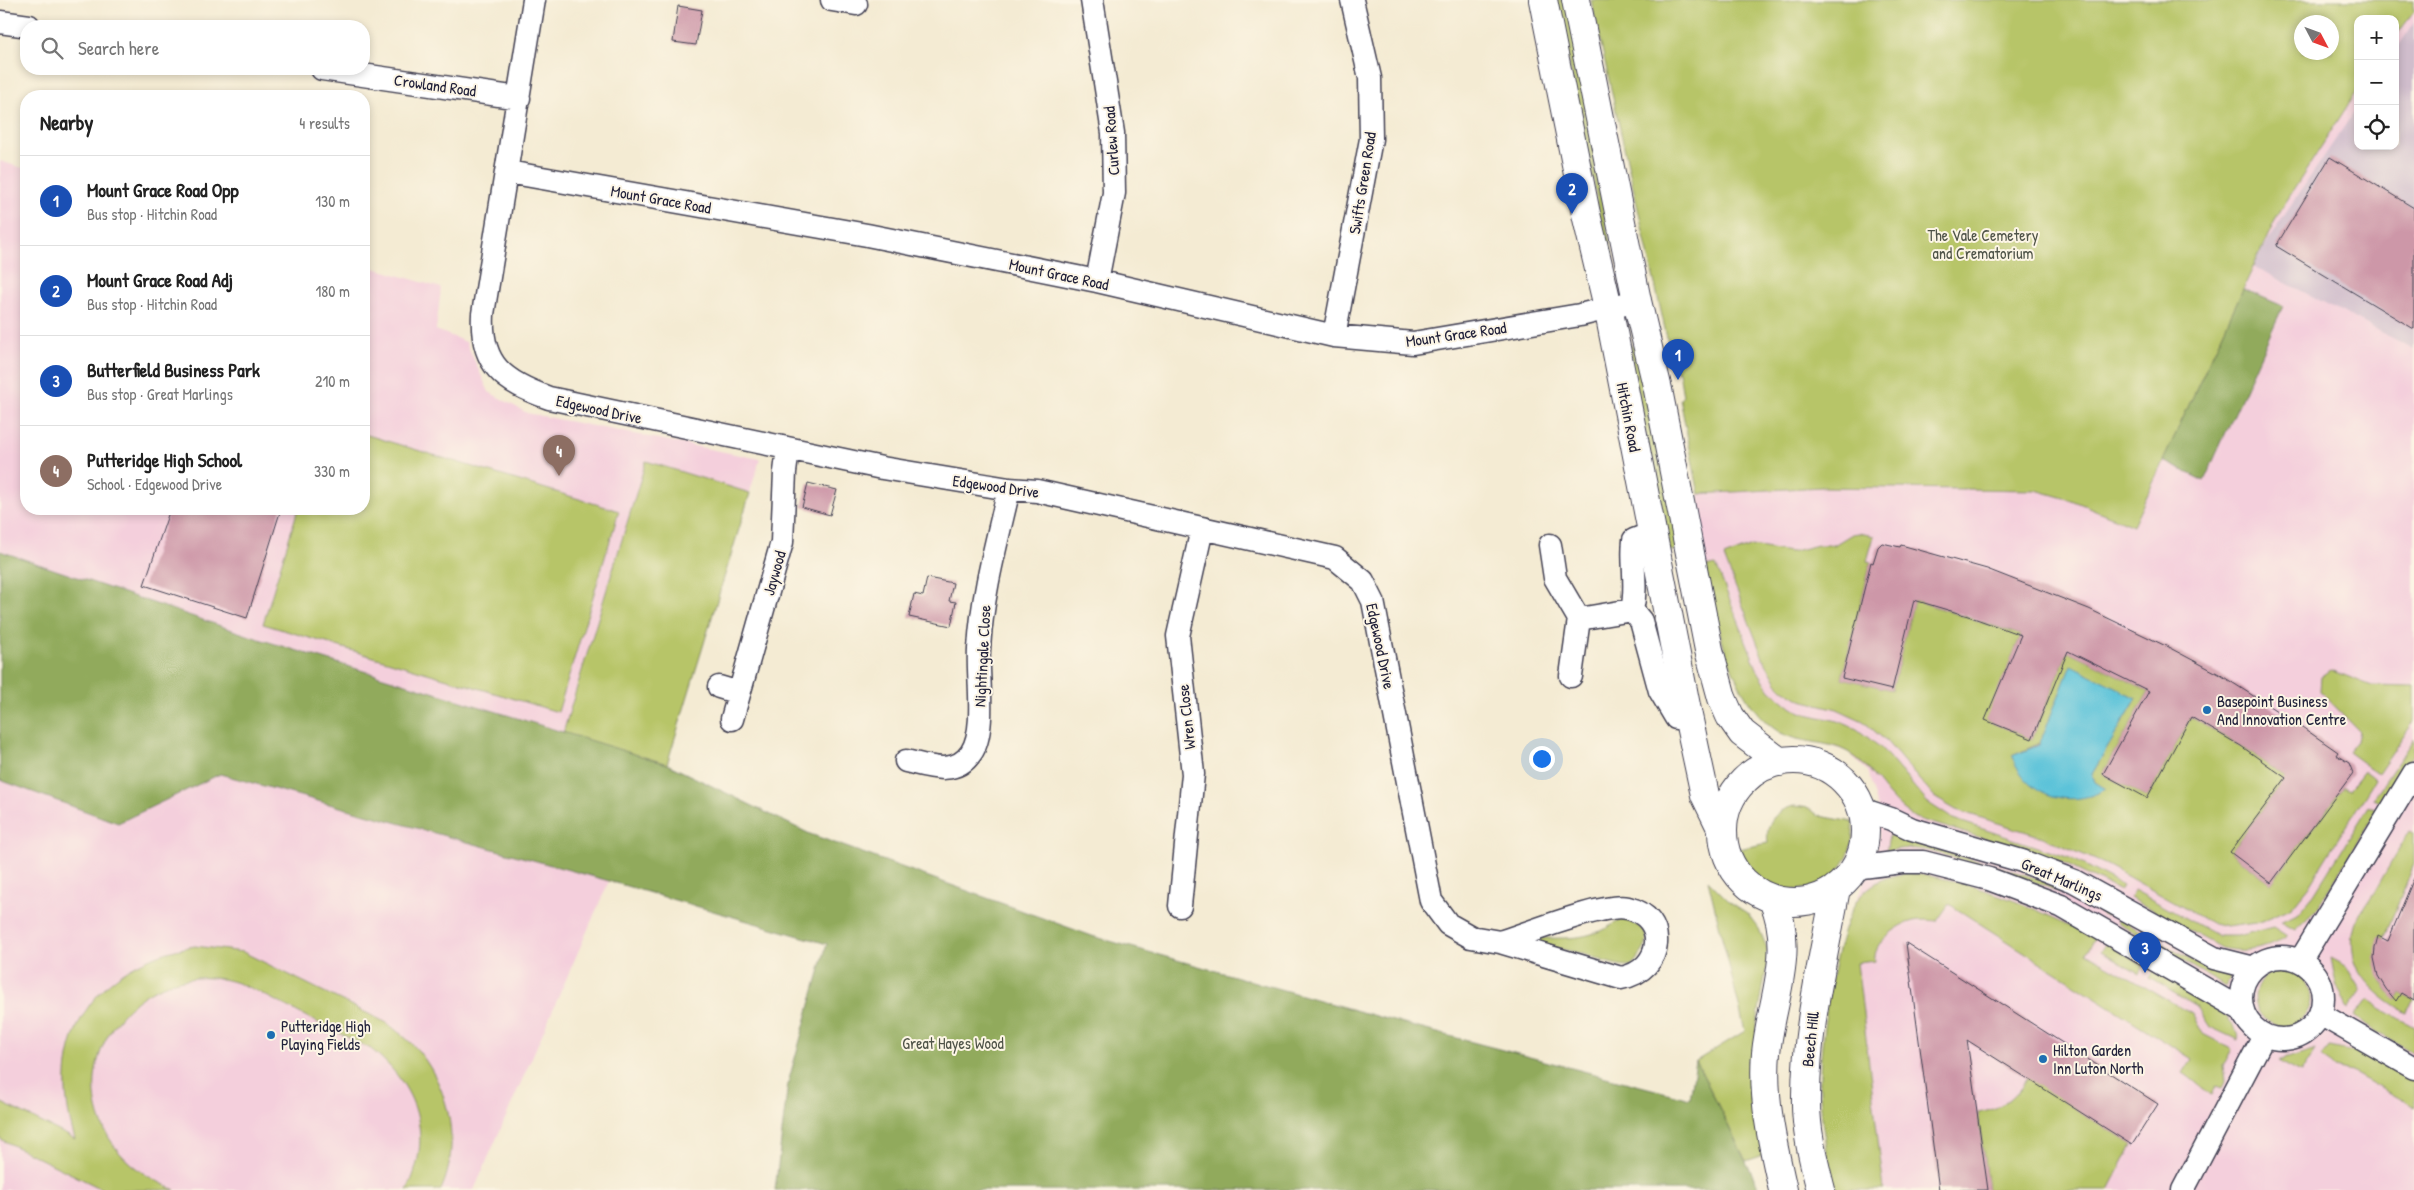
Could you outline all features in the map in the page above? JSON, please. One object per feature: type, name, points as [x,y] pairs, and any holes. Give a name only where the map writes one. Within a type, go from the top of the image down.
[{"type":"main road","name":"Hitchin Road","points":[[1544,0],[1586,214],[1608,307],[1688,716],[1705,795],[1723,832]]},
{"type":"main road","name":"Hitchin Road","points":[[1576,0],[1637,301],[1658,390],[1709,650],[1722,698],[1730,716],[1742,732],[1780,762]]},
{"type":"main road","points":[[1794,760],[1823,767],[1847,784],[1861,810],[1864,840],[1854,868],[1836,888],[1822,897],[1806,901],[1790,903],[1773,900],[1756,892],[1743,881],[1732,866],[1725,849],[1723,832],[1725,812],[1733,794],[1761,768],[1780,762],[1794,760]]},
{"type":"main road","name":"Beech Hill","points":[[1821,1190],[1811,1149],[1805,1098],[1807,1056],[1812,1015],[1836,888]]},
{"type":"main road","points":[[1773,900],[1781,917],[1783,969],[1766,1054],[1766,1088],[1774,1154],[1782,1190]]},
{"type":"street","name":"Edgewood Drive","points":[[534,0],[508,172],[483,314],[482,332],[488,356],[504,376],[523,389],[549,398],[882,468],[1010,489],[1037,491],[1335,558],[1363,581],[1373,601],[1431,901],[1448,924],[1471,937],[1500,942],[1621,978],[1633,976],[1643,970],[1652,959],[1656,941],[1653,927],[1644,916],[1628,908],[1612,908],[1587,914],[1500,942]]},
{"type":"street","points":[[832,0],[856,4]]},
{"type":"street","name":"Curlew Road","points":[[1092,0],[1114,133],[1114,192],[1097,281]]},
{"type":"street","name":"Swifts Green Road","points":[[1334,336],[1371,139],[1370,78],[1352,0]]},
{"type":"street","points":[[0,22],[20,25]]},
{"type":"street","name":"Crowland Road","points":[[363,75],[519,98]]},
{"type":"street","name":"Mount Grace Road","points":[[508,172],[867,235],[1097,281],[1334,336],[1413,343],[1580,315],[1637,301]]},
{"type":"street","name":"Jaywood","points":[[732,719],[729,690],[782,542],[785,472],[788,449]]},
{"type":"street","name":"Nightingale Close","points":[[906,761],[939,769],[951,768],[964,761],[976,744],[979,716],[979,649],[984,601],[1010,489]]},
{"type":"street","name":"Wren Close","points":[[1180,906],[1193,774],[1178,636],[1202,529]]},
{"type":"street","points":[[1632,610],[1636,592],[1632,561],[1634,540],[1652,533]]},
{"type":"street","points":[[1550,545],[1555,578],[1579,619],[1571,676]]},
{"type":"street","points":[[1579,619],[1632,610]]},
{"type":"street","points":[[1632,610],[1641,621],[1660,691],[1676,718],[1688,716]]},
{"type":"street","points":[[2300,961],[2414,773]]},
{"type":"street","name":"Great Marlings","points":[[1861,810],[1891,819],[1912,829],[2022,861],[2074,881],[2214,958],[2254,968]]},
{"type":"street","name":"Great Marlings","points":[[1854,868],[1902,862],[1923,862],[1989,879],[2061,906],[2242,1010],[2247,1020],[2264,1036]]},
{"type":"street","points":[[2184,1190],[2264,1036],[2277,1039],[2290,1038],[2303,1034],[2313,1025],[2320,1014],[2323,1004],[2321,983],[2309,966],[2300,961],[2288,957],[2276,957],[2264,961],[2254,968],[2245,980],[2241,995],[2242,1010]]},
{"type":"street","points":[[2320,1014],[2414,1068]]},
{"type":"shaded area","points":[[2414,12],[2414,1190],[1834,1190],[1824,1139],[1844,927],[1874,861],[1879,838],[1878,807],[1867,771],[1848,752],[1825,744],[1780,733],[1766,722],[1748,698],[1728,662],[1705,566],[1699,494],[1822,487],[2036,490],[2074,501],[2133,526],[2277,216],[2354,95],[2354,150],[2399,150],[2399,32]]},
{"type":"shaded area","points":[[2414,23],[2414,349],[2251,265],[2354,112],[2354,150],[2399,150],[2399,45]]},
{"type":"shaded area","points":[[0,161],[20,167],[20,515],[370,515],[370,267],[441,288],[436,330],[466,342],[489,392],[527,413],[760,459],[667,764],[259,639],[0,551]]},
{"type":"shaded area","name":"Putteridge High Playing Fields","points":[[220,774],[609,881],[474,1190],[0,1190],[0,780],[118,823]]},
{"type":"green space","points":[[1555,0],[1570,0],[1596,152],[1595,165],[1613,261],[1608,261],[1589,157]]},
{"type":"green space","name":"The Vale Cemetery and Crematorium","points":[[1591,0],[2414,0],[2414,12],[2399,32],[2399,15],[2354,15],[2354,95],[2277,216],[2133,526],[2074,501],[2036,490],[1822,487],[1699,494],[1680,399],[1683,396],[1679,372],[1674,369]]},
{"type":"green space","points":[[2243,289],[2283,306],[2204,481],[2163,461]]},
{"type":"green space","points":[[1630,344],[1639,354],[1681,549],[1670,551],[1632,369]]},
{"type":"green space","points":[[370,436],[619,511],[558,712],[263,624],[296,515],[370,515]]},
{"type":"green space","points":[[646,461],[750,493],[667,764],[563,733]]},
{"type":"green space","points":[[1859,533],[1874,536],[1867,561],[1871,562],[1842,678],[1892,690],[1914,600],[2021,635],[1986,720],[2032,739],[2068,651],[2149,691],[2103,774],[2147,798],[2191,717],[2241,746],[2286,778],[2230,852],[2271,883],[2343,787],[2349,790],[2364,771],[2375,779],[2308,887],[2291,908],[2257,923],[2226,927],[2213,924],[2107,865],[2043,837],[1956,810],[1934,797],[1887,742],[1863,721],[1837,709],[1801,700],[1777,683],[1763,658],[1724,557],[1752,546],[1790,552],[1818,545],[1834,545],[1852,534]],"holes":[[[2137,698],[2092,774],[2095,782],[2012,756]]]},
{"type":"green space","name":"Great Hayes Wood","points":[[0,551],[259,639],[667,764],[810,834],[1092,936],[1411,1026],[1690,1099],[1696,1061],[1760,1190],[775,1190],[788,1083],[827,944],[609,881],[220,774],[118,823],[0,780]]},
{"type":"green space","points":[[1716,565],[1758,671],[1770,690],[1792,708],[1806,714],[1838,721],[1857,729],[1881,748],[1927,802],[1953,819],[2073,859],[2123,886],[2120,891],[2059,861],[1915,818],[1896,803],[1865,767],[1848,752],[1840,748],[1787,736],[1779,732],[1762,718],[1748,700],[1737,680],[1728,657],[1720,634],[1705,567]]},
{"type":"green space","points":[[2331,670],[2372,686],[2414,687],[2414,721],[2378,774],[2348,752],[2357,741],[2359,731],[2320,691],[2321,677]]},
{"type":"green space","points":[[2414,738],[2414,754],[2381,803],[2373,799]]},
{"type":"green space","points":[[1794,806],[1809,808],[1819,816],[1853,822],[1851,847],[1841,866],[1827,880],[1808,888],[1789,889],[1769,883],[1752,870],[1739,849],[1768,843],[1768,829],[1773,819],[1782,811]]},
{"type":"green space","points":[[2369,806],[2377,810],[2317,909],[2295,930],[2281,922],[2297,914],[2314,894]]},
{"type":"green space","points":[[2410,831],[2414,833],[2414,864],[2384,939],[2379,936],[2377,954],[2378,971],[2384,986],[2397,1000],[2401,993],[2414,1001],[2406,1013],[2382,997],[2364,977],[2357,966],[2353,954],[2352,940],[2359,916]]},
{"type":"green space","points":[[1889,835],[2040,879],[2072,892],[2108,912],[2106,917],[2058,891],[2007,873],[1929,851],[1897,849],[1886,852]]},
{"type":"green space","points":[[1904,873],[1953,881],[2002,896],[2050,916],[2095,938],[2086,953],[2192,1014],[2203,1034],[2232,1049],[2223,1066],[2225,1081],[2222,1087],[2216,1085],[2212,1094],[2206,1090],[2183,1073],[2192,1059],[1949,904],[1937,921],[1913,921],[1904,924],[1892,932],[1877,949],[1875,961],[1857,963],[1884,1190],[1834,1190],[1822,1117],[1820,1073],[1825,1021],[1835,963],[1849,915],[1858,899],[1879,881]]},
{"type":"green space","points":[[1708,880],[1730,902],[1747,913],[1759,929],[1767,948],[1767,965],[1756,1028],[1764,1155],[1746,1161],[1696,1061],[1745,1031]]},
{"type":"green space","points":[[2134,890],[2218,936],[2237,936],[2273,927],[2287,936],[2272,944],[2256,949],[2221,948],[2130,898]]},
{"type":"green space","points":[[1623,918],[1641,928],[1647,939],[1643,951],[1631,966],[1612,964],[1571,951],[1533,945],[1533,938],[1580,937],[1600,931]]},
{"type":"green space","points":[[2119,918],[2206,969],[2231,976],[2226,986],[2116,922]]},
{"type":"green space","points":[[2106,943],[2143,965],[2139,973],[2101,951]]},
{"type":"green space","points":[[195,946],[243,952],[387,1023],[414,1046],[431,1069],[439,1085],[449,1120],[450,1156],[441,1190],[407,1190],[415,1170],[420,1131],[410,1095],[387,1063],[371,1049],[250,988],[222,979],[179,981],[150,992],[126,1011],[108,1035],[97,1063],[95,1093],[102,1123],[119,1152],[138,1169],[175,1190],[104,1190],[0,1139],[0,1102],[75,1139],[67,1103],[66,1070],[72,1039],[85,1012],[104,988],[129,969],[159,955]]},
{"type":"green space","points":[[2331,958],[2346,966],[2361,991],[2348,1009],[2336,984]]},
{"type":"green space","points":[[2277,970],[2289,970],[2299,974],[2307,982],[2311,998],[2307,1014],[2299,1022],[2289,1026],[2277,1026],[2267,1022],[2259,1014],[2255,1004],[2255,992],[2259,982],[2267,974]]},
{"type":"green space","points":[[2153,971],[2191,991],[2217,1008],[2228,1018],[2235,1029],[2238,1040],[2210,1027],[2197,1007],[2149,978]]},
{"type":"green space","points":[[2369,998],[2380,1008],[2414,1027],[2414,1053],[2368,1027],[2354,1016]]},
{"type":"green space","points":[[2330,1047],[2367,1055],[2414,1081],[2414,1107],[2352,1072],[2334,1068],[2323,1056]]},
{"type":"green space","points":[[2316,1049],[2301,1073],[2278,1061]]},
{"type":"green space","points":[[2028,1078],[2132,1145],[2109,1190],[1988,1190],[1978,1113],[1994,1109],[2007,1102]]},
{"type":"water","points":[[2071,665],[2137,698],[2092,774],[2095,782],[2106,789],[2078,798],[2064,798],[2038,790],[2019,770],[2012,756],[2039,745]]},
{"type":"building","points":[[678,6],[702,10],[696,45],[673,42]]},
{"type":"building","points":[[2330,157],[2414,208],[2414,329],[2276,246]]},
{"type":"building","points":[[808,483],[837,490],[830,515],[802,507]]},
{"type":"building","points":[[168,515],[279,515],[247,618],[144,585]]},
{"type":"building","name":"Basepoint Business And Innovation Centre","points":[[1882,543],[1900,547],[1901,545],[1987,569],[2089,609],[2170,648],[2219,674],[2302,727],[2338,752],[2336,755],[2349,763],[2353,773],[2271,883],[2230,852],[2286,778],[2241,746],[2191,717],[2147,798],[2103,774],[2149,691],[2068,651],[2032,739],[1985,720],[2021,635],[1968,616],[1914,600],[1892,690],[1842,678],[1871,562],[1873,563],[1878,547]]},
{"type":"building","points":[[927,578],[953,583],[949,601],[956,602],[951,626],[909,617],[914,594],[923,596]]},
{"type":"building","points":[[2414,878],[2414,1001],[2401,993],[2396,1001],[2378,976],[2374,958],[2375,948],[2378,936],[2388,941]]},
{"type":"building","name":"Hilton Garden Inn Luton North","points":[[1906,943],[2158,1104],[2132,1145],[1967,1040],[1988,1190],[1939,1190]]},
{"type":"place","name":"Mount Grace Road Adj","points":[[1572,214]]},
{"type":"place","name":"Mount Grace Road Opp","points":[[1678,380]]},
{"type":"place","name":"Putteridge High School","points":[[559,476]]},
{"type":"place","name":"Basepoint Business And Innovation Centre","points":[[2207,710]]},
{"type":"place","name":"Butterfield Business Park","points":[[2145,973]]},
{"type":"place","name":"Putteridge High Playing Fields","points":[[271,1035]]},
{"type":"place","name":"Hilton Garden Inn Luton North","points":[[2043,1059]]}]
